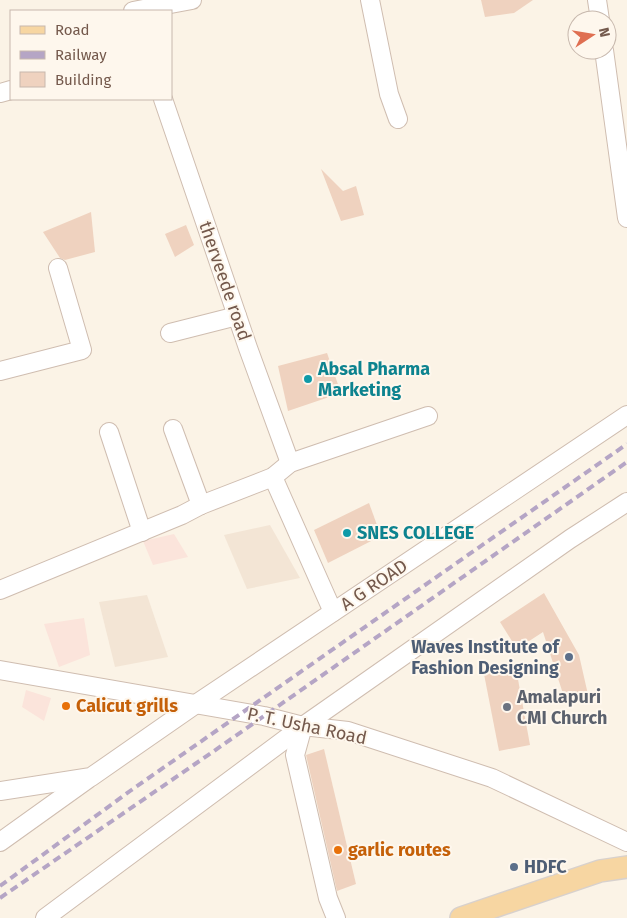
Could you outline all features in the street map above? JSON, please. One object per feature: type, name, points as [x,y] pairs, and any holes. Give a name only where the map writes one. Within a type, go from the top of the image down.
[{"type":"main road","points":[[461,918],[600,871],[627,867]]},
{"type":"street","points":[[138,10],[192,0]]},
{"type":"street","points":[[370,0],[389,94],[398,119]]},
{"type":"street","points":[[605,60],[627,218]]},
{"type":"street","name":"therveede road","points":[[163,100],[237,316],[290,462]]},
{"type":"street","points":[[0,371],[82,350],[58,268]]},
{"type":"street","points":[[170,333],[237,316]]},
{"type":"street","name":"A G ROAD","points":[[0,842],[196,704],[627,415]]},
{"type":"street","points":[[0,590],[142,532],[201,505],[273,477],[290,462],[428,416]]},
{"type":"street","points":[[173,429],[201,505]]},
{"type":"street","points":[[108,432],[142,532]]},
{"type":"street","points":[[273,477],[333,612]]},
{"type":"street","points":[[45,918],[57,912],[304,726],[570,538],[627,502]]},
{"type":"street","name":"P. T. Usha Road","points":[[0,670],[264,716],[304,726],[348,731],[492,778],[627,842]]},
{"type":"street","points":[[304,726],[295,754],[328,898],[336,918]]},
{"type":"street","points":[[0,791],[90,777]]},
{"type":"shaded area","points":[[270,525],[300,578],[247,589],[224,535]]},
{"type":"shaded area","points":[[174,534],[188,557],[153,565],[143,541]]},
{"type":"shaded area","points":[[147,595],[168,657],[115,667],[99,602]]},
{"type":"shaded area","points":[[84,618],[90,655],[59,667],[44,624]]},
{"type":"shaded area","points":[[26,690],[51,698],[44,721],[22,707]]},
{"type":"building","points":[[481,0],[533,0],[514,13],[485,17]]},
{"type":"building","points":[[321,169],[343,191],[356,186],[364,215],[341,221]]},
{"type":"building","points":[[91,212],[95,252],[65,260],[60,258],[43,232]]},
{"type":"building","points":[[186,225],[194,245],[175,257],[165,234]]},
{"type":"building","name":"Absal Pharma Marketing","points":[[327,353],[341,393],[288,411],[278,366]]},
{"type":"building","name":"SNES COLLEGE","points":[[369,503],[381,536],[328,563],[314,530]]},
{"type":"building","points":[[544,593],[579,655],[589,699],[566,703],[543,632],[517,649],[500,622]]},
{"type":"building","name":"Amalapuri CMI Church","points":[[515,663],[530,745],[499,751],[483,669]]},
{"type":"building","name":"garlic routes","points":[[324,749],[356,884],[337,891],[306,755]]},
{"type":"railway","points":[[0,886],[130,791],[627,444]]},
{"type":"railway","points":[[0,898],[627,462]]},
{"type":"place","name":"Absal Pharma Marketing","points":[[308,379]]},
{"type":"place","name":"SNES COLLEGE","points":[[347,533]]},
{"type":"place","name":"Waves Institute of Fashion Designing","points":[[569,657]]},
{"type":"place","name":"Calicut grills","points":[[66,706]]},
{"type":"place","name":"Amalapuri CMI Church","points":[[507,707]]},
{"type":"place","name":"garlic routes","points":[[338,850]]},
{"type":"place","name":"HDFC","points":[[514,867]]}]
